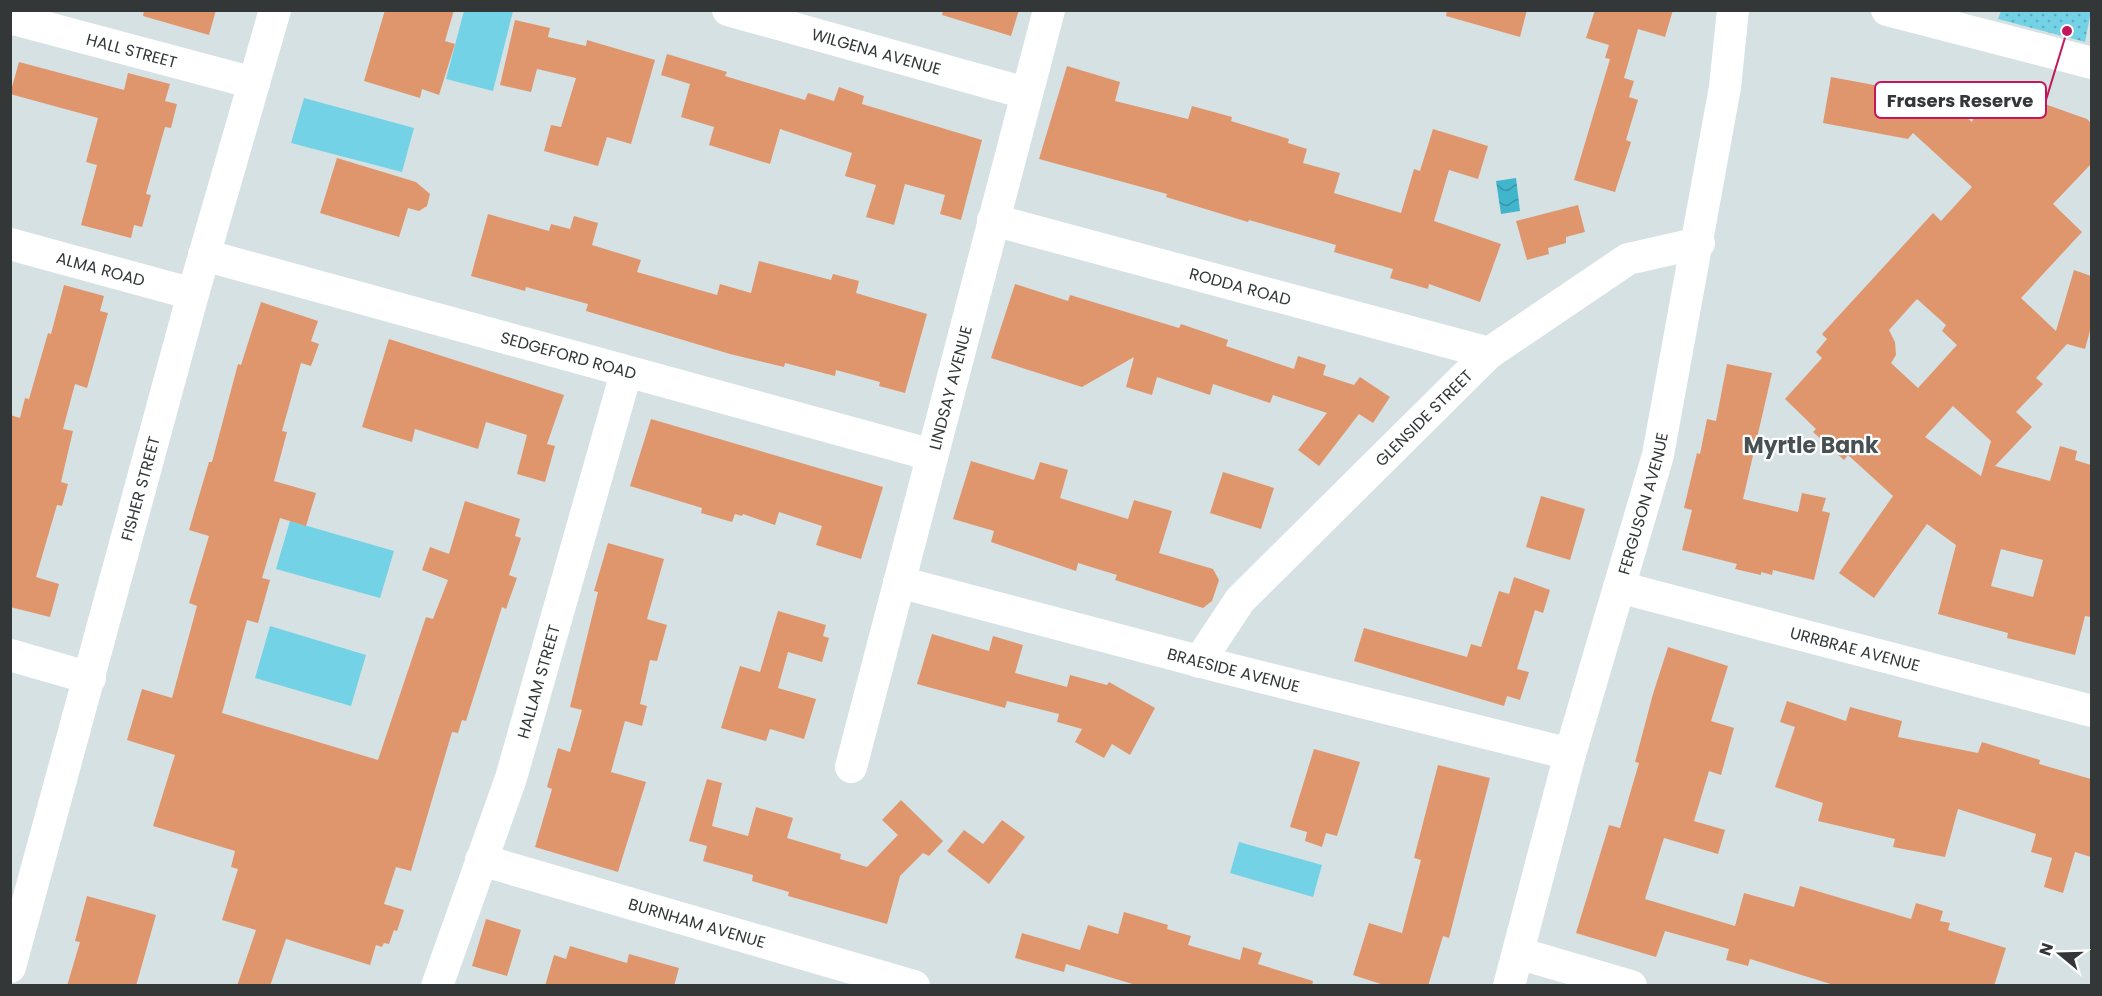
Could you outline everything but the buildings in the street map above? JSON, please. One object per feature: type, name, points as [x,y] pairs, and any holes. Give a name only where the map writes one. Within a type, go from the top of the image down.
[{"type":"street","name":"FISHER STREET","points":[[10,967],[193,294],[274,10]]},
{"type":"street","name":"WILGENA AVENUE","points":[[728,10],[1026,93]]},
{"type":"street","name":"LINDSAY AVENUE","points":[[851,767],[1049,10]]},
{"type":"street","name":"FERGUSON AVENUE","points":[[1509,986],[1570,754],[1658,455],[1699,243],[1725,87],[1733,10]]},
{"type":"street","points":[[1887,10],[2091,63]]},
{"type":"street","name":"HALL STREET","points":[[10,18],[254,83]]},
{"type":"street","name":"RODDA ROAD","points":[[993,220],[1489,352]]},
{"type":"street","name":"GLENSIDE STREET","points":[[1199,662],[1239,600],[1489,352],[1628,259],[1699,243]]},
{"type":"street","name":"ALMA ROAD","points":[[10,244],[193,294]]},
{"type":"street","name":"SEDGEFORD ROAD","points":[[204,255],[626,373],[932,455]]},
{"type":"street","name":"HALLAM STREET","points":[[437,986],[511,778],[626,373]]},
{"type":"street","name":"BRAESIDE AVENUE","points":[[899,582],[1199,662],[1570,754]]},
{"type":"street","name":"URRBRAE AVENUE","points":[[1619,587],[2091,711]]},
{"type":"street","points":[[10,655],[90,678]]},
{"type":"street","name":"BURNHAM AVENUE","points":[[481,860],[914,986]]},
{"type":"street","points":[[1518,953],[1631,986]]},
{"type":"shaded area","points":[[464,11],[513,11],[493,91],[446,79]]},
{"type":"shaded area","points":[[2001,11],[2091,11],[2085,42],[1998,19]]},
{"type":"shaded area","points":[[304,98],[414,128],[402,172],[291,143]]},
{"type":"shaded area","points":[[290,521],[394,551],[380,598],[276,569]]},
{"type":"shaded area","points":[[270,626],[366,655],[351,706],[255,678]]},
{"type":"shaded area","points":[[1239,842],[1322,865],[1313,897],[1230,873]]},
{"type":"water","points":[[1516,178],[1520,211],[1501,214],[1496,181]]},
{"type":"place","name":"Frasers Reserve","points":[[2067,31]]},
{"type":"district","name":"Myrtle Bank","points":[[1811,445]]}]
